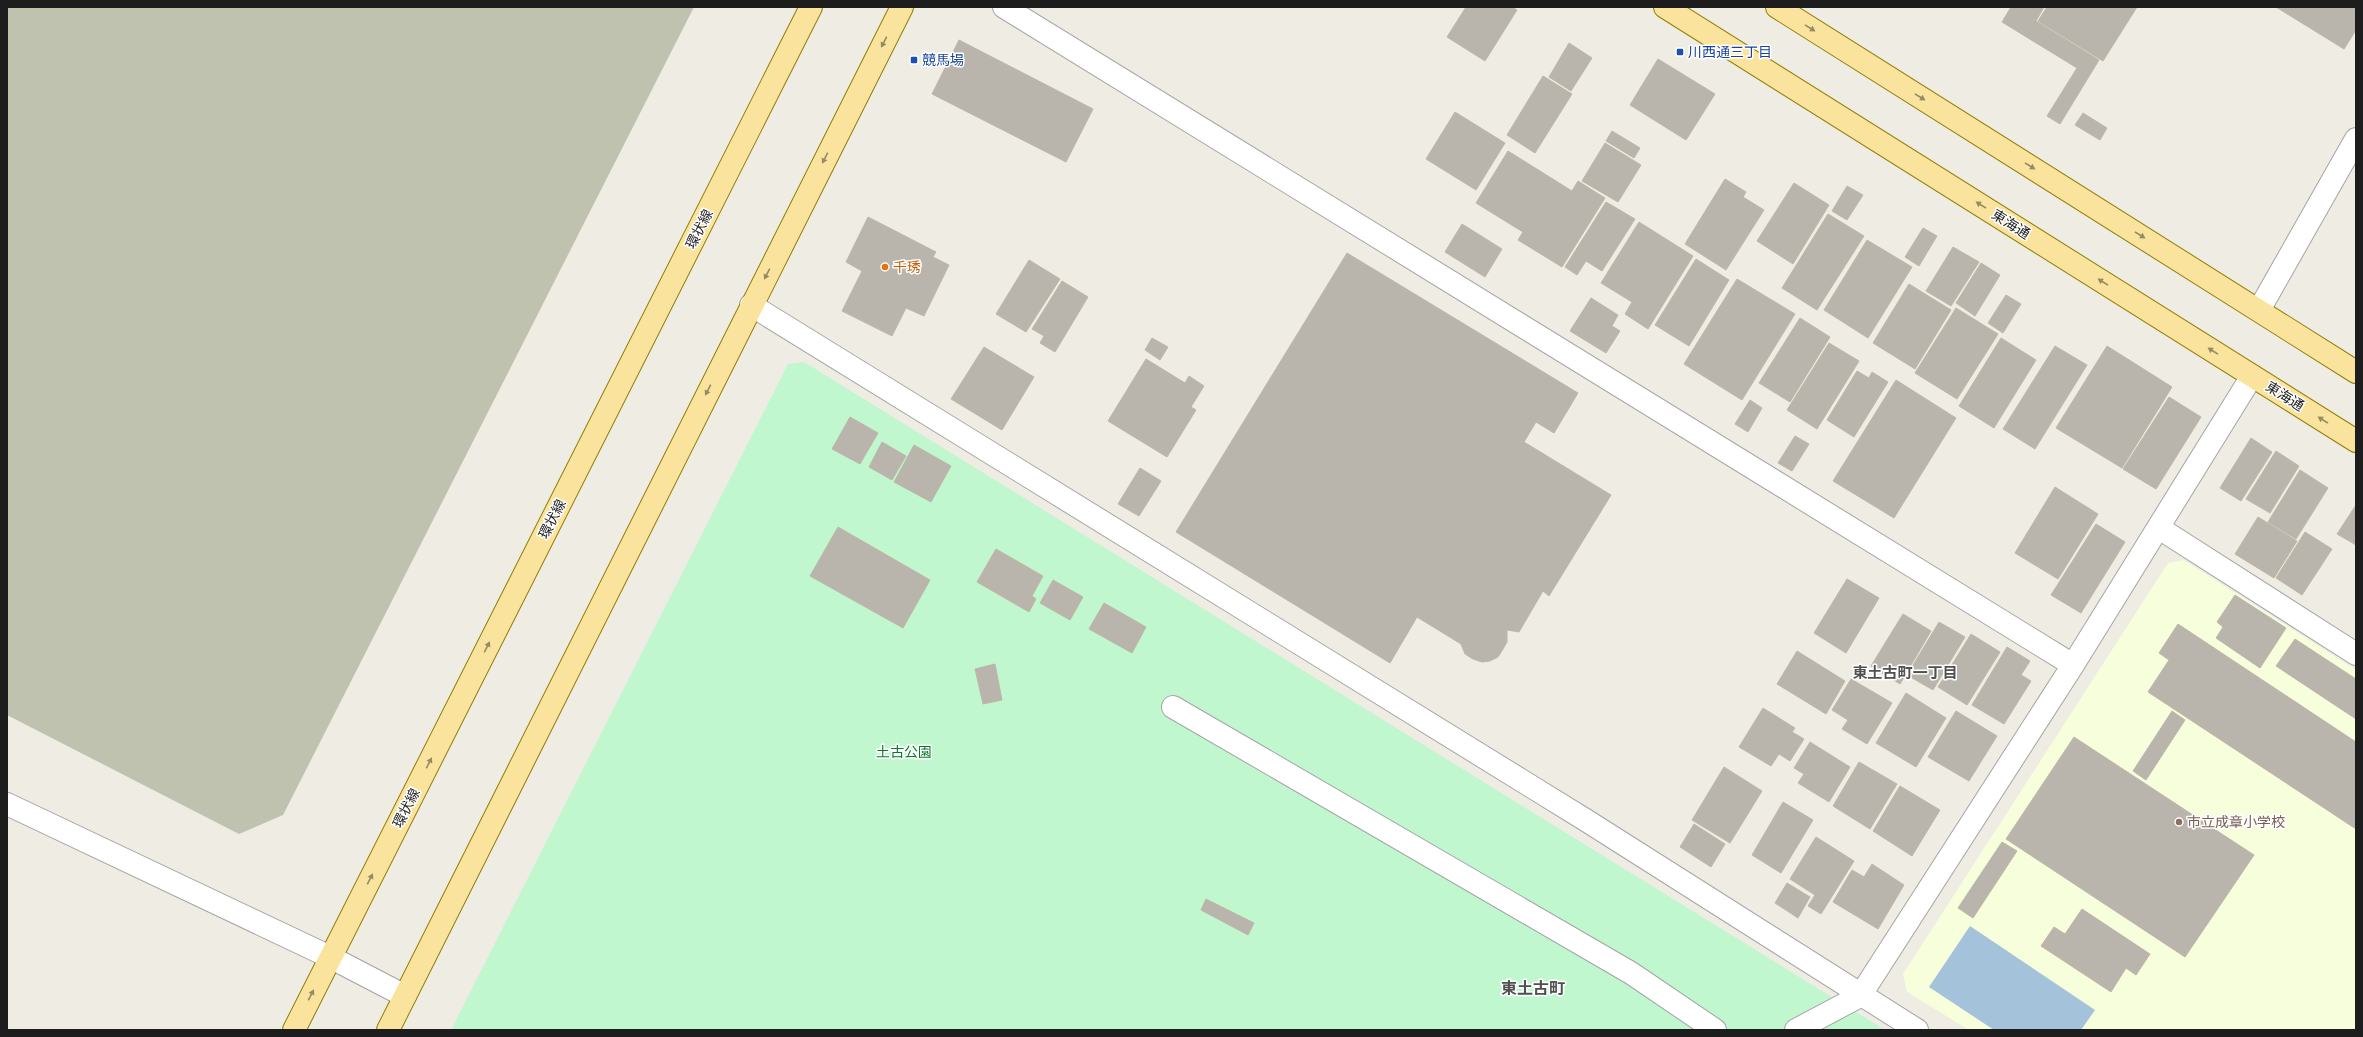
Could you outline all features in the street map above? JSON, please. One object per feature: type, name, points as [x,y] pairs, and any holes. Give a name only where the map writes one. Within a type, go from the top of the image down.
[{"type":"main road","name":"環状線","points":[[294,1030],[811,7]]},
{"type":"main road","points":[[388,1030],[902,7]]},
{"type":"main road","name":"東海通","points":[[1665,7],[2356,441]]},
{"type":"main road","points":[[1777,7],[2356,372]]},
{"type":"street","points":[[1004,7],[2073,665]]},
{"type":"street","points":[[2259,310],[2356,139]]},
{"type":"street","points":[[751,305],[1577,815],[1860,996],[1917,1030]]},
{"type":"street","points":[[1796,1030],[1860,996],[2073,665],[2252,376]]},
{"type":"street","points":[[2159,528],[2356,654]]},
{"type":"street","points":[[1173,707],[1631,974],[1715,1030]]},
{"type":"street","points":[[7,804],[330,957],[405,996]]},
{"type":"shaded area","points":[[7,7],[694,7],[283,815],[239,834],[7,715]]},
{"type":"shaded area","name":"市立成章小学校","points":[[2184,560],[2356,670],[2356,1030],[1969,1030],[1907,992],[1903,974],[2168,563]]},
{"type":"green space","name":"土古公園","points":[[804,362],[1885,1030],[451,1030],[788,364]]},
{"type":"water","points":[[1970,926],[2095,1010],[2081,1030],[1994,1030],[1929,987]]},
{"type":"building","points":[[1466,7],[1512,7],[1517,10],[1485,61],[1447,37]]},
{"type":"building","points":[[2011,7],[2044,7],[2036,21],[2099,60],[2060,124],[2047,116],[2077,68],[2002,22]]},
{"type":"building","points":[[2047,7],[2137,7],[2103,61],[2038,21]]},
{"type":"building","points":[[2276,7],[2356,7],[2356,30],[2344,49]]},
{"type":"building","points":[[959,40],[1093,109],[1066,162],[932,94]]},
{"type":"building","points":[[1569,43],[1592,58],[1571,91],[1549,77]]},
{"type":"building","points":[[1658,59],[1715,94],[1686,140],[1630,105]]},
{"type":"building","points":[[1543,76],[1572,94],[1535,153],[1507,135]]},
{"type":"building","points":[[1455,112],[1505,143],[1476,190],[1426,159]]},
{"type":"building","points":[[2083,113],[2107,128],[2100,140],[2075,125]]},
{"type":"building","points":[[1612,131],[1640,148],[1634,158],[1606,141]]},
{"type":"building","points":[[1605,143],[1641,165],[1618,202],[1582,181]]},
{"type":"building","points":[[1508,151],[1572,191],[1578,181],[1605,198],[1562,267],[1518,240],[1523,232],[1476,203]]},
{"type":"building","points":[[1725,179],[1746,192],[1743,197],[1764,210],[1726,270],[1685,244]]},
{"type":"building","points":[[1794,183],[1829,205],[1793,264],[1757,241]]},
{"type":"building","points":[[1847,186],[1863,195],[1847,220],[1832,211]]},
{"type":"building","points":[[1606,202],[1635,219],[1602,271],[1586,261],[1577,275],[1565,267]]},
{"type":"building","points":[[1828,214],[1864,236],[1817,310],[1782,288]]},
{"type":"building","points":[[868,217],[936,252],[933,257],[949,265],[924,316],[906,308],[892,336],[842,311],[862,271],[846,262]]},
{"type":"building","points":[[1639,222],[1693,256],[1648,329],[1625,314],[1632,302],[1601,283]]},
{"type":"building","points":[[1462,224],[1502,249],[1485,277],[1445,252]]},
{"type":"building","points":[[1923,228],[1937,236],[1919,266],[1905,257]]},
{"type":"building","points":[[1867,240],[1912,267],[1868,338],[1824,310]]},
{"type":"building","points":[[1953,247],[1979,262],[1951,306],[1926,291]]},
{"type":"building","points":[[1347,253],[1578,393],[1554,433],[1536,422],[1524,442],[1611,495],[1549,596],[1543,591],[1519,632],[1507,630],[1507,642],[1498,657],[1490,661],[1482,662],[1473,659],[1465,654],[1461,644],[1417,617],[1390,663],[1176,532]]},
{"type":"building","points":[[1696,259],[1729,280],[1689,346],[1655,325]]},
{"type":"building","points":[[1029,260],[1060,279],[1026,332],[996,314]]},
{"type":"building","points":[[1981,263],[2000,275],[1975,316],[1956,303]]},
{"type":"building","points":[[1737,279],[1795,314],[1742,400],[1684,364]]},
{"type":"building","points":[[1062,281],[1088,297],[1055,352],[1040,343],[1044,336],[1032,329]]},
{"type":"building","points":[[1909,284],[1951,310],[1915,369],[1873,343]]},
{"type":"building","points":[[2006,295],[2021,304],[2003,333],[1988,323]]},
{"type":"building","points":[[1591,298],[1618,315],[1612,326],[1620,331],[1606,353],[1570,331]]},
{"type":"building","points":[[1956,308],[1998,334],[1957,399],[1915,373]]},
{"type":"building","points":[[1800,318],[1830,337],[1790,402],[1759,383]]},
{"type":"building","points":[[1152,338],[1168,347],[1160,360],[1145,350]]},
{"type":"building","points":[[2001,338],[2036,360],[1994,428],[1959,406]]},
{"type":"building","points":[[1829,343],[1859,361],[1817,429],[1787,410]]},
{"type":"building","points":[[2055,346],[2087,365],[2035,449],[2003,429]]},
{"type":"building","points":[[2107,346],[2172,387],[2122,468],[2056,428]]},
{"type":"building","points":[[984,347],[1034,377],[1002,430],[951,399]]},
{"type":"building","points":[[1146,359],[1185,383],[1189,376],[1204,386],[1191,407],[1196,410],[1167,457],[1108,421]]},
{"type":"building","points":[[1857,371],[1869,378],[1872,372],[1888,382],[1854,437],[1827,420]]},
{"type":"building","points":[[1896,380],[1956,418],[1894,518],[1833,481]]},
{"type":"building","points":[[2169,397],[2201,417],[2156,489],[2123,469]]},
{"type":"building","points":[[1750,400],[1762,408],[1748,432],[1735,424]]},
{"type":"building","points":[[850,417],[878,433],[860,464],[832,449]]},
{"type":"building","points":[[1795,436],[1809,444],[1792,471],[1778,463]]},
{"type":"building","points":[[2251,438],[2272,452],[2241,501],[2220,488]]},
{"type":"building","points":[[882,442],[906,456],[892,480],[869,467]]},
{"type":"building","points":[[914,445],[951,466],[931,502],[894,482]]},
{"type":"building","points":[[2276,451],[2299,466],[2270,513],[2246,499]]},
{"type":"building","points":[[1140,468],[1161,481],[1139,516],[1118,504]]},
{"type":"building","points":[[2300,470],[2328,488],[2296,539],[2268,522]]},
{"type":"building","points":[[2055,487],[2098,514],[2058,579],[2015,553]]},
{"type":"building","points":[[2356,505],[2356,545],[2337,534]]},
{"type":"building","points":[[2258,517],[2297,541],[2274,578],[2235,554]]},
{"type":"building","points":[[2096,524],[2125,542],[2081,613],[2051,595]]},
{"type":"building","points":[[838,527],[930,580],[903,628],[810,576]]},
{"type":"building","points":[[2305,532],[2332,549],[2302,595],[2276,578]]},
{"type":"building","points":[[996,549],[1043,576],[1032,596],[1036,599],[1029,612],[977,582]]},
{"type":"building","points":[[1847,579],[1879,598],[1846,653],[1814,633]]},
{"type":"building","points":[[1053,580],[1083,597],[1070,620],[1040,603]]},
{"type":"building","points":[[2235,595],[2286,628],[2260,668],[2216,638],[2223,627],[2217,622]]},
{"type":"building","points":[[1104,603],[1146,627],[1132,653],[1089,629]]},
{"type":"building","points":[[1903,614],[1931,631],[1900,684],[1871,666]]},
{"type":"building","points":[[1939,622],[1965,637],[1933,690],[1907,675]]},
{"type":"building","points":[[2178,624],[2356,742],[2356,829],[2148,692],[2169,660],[2159,653]]},
{"type":"building","points":[[1971,634],[2000,652],[1967,705],[1938,687]]},
{"type":"building","points":[[2295,639],[2356,679],[2356,719],[2276,666]]},
{"type":"building","points":[[2007,647],[2030,661],[2021,675],[2031,681],[2004,724],[1972,705]]},
{"type":"building","points":[[1797,651],[1845,681],[1826,714],[1777,684]]},
{"type":"building","points":[[995,664],[1002,700],[983,704],[975,669]]},
{"type":"building","points":[[1851,679],[1892,703],[1867,744],[1842,729],[1848,720],[1832,710]]},
{"type":"building","points":[[1906,693],[1946,718],[1916,767],[1876,743]]},
{"type":"building","points":[[1763,708],[1795,728],[1792,732],[1804,739],[1790,761],[1779,754],[1771,766],[1739,747]]},
{"type":"building","points":[[1956,711],[1997,736],[1969,781],[1928,757]]},
{"type":"building","points":[[2172,711],[2185,720],[2146,780],[2133,771]]},
{"type":"building","points":[[2074,737],[2254,855],[2185,957],[2006,839]]},
{"type":"building","points":[[1810,742],[1850,767],[1829,802],[1798,783],[1804,774],[1794,768]]},
{"type":"building","points":[[1859,762],[1897,784],[1870,829],[1833,806]]},
{"type":"building","points":[[1724,767],[1762,791],[1730,843],[1692,820]]},
{"type":"building","points":[[1900,786],[1940,810],[1912,856],[1873,831]]},
{"type":"building","points":[[1783,802],[1813,820],[1781,873],[1752,855]]},
{"type":"building","points":[[1694,824],[1725,844],[1711,867],[1680,847]]},
{"type":"building","points":[[1816,837],[1854,861],[1821,914],[1808,906],[1815,895],[1790,879]]},
{"type":"building","points":[[2002,842],[2017,851],[1973,918],[1958,908]]},
{"type":"building","points":[[1872,864],[1904,885],[1878,929],[1833,902],[1852,870],[1864,877]]},
{"type":"building","points":[[1787,883],[1810,897],[1798,918],[1775,903]]},
{"type":"building","points":[[1206,899],[1254,923],[1248,935],[1201,910]]},
{"type":"building","points":[[2082,909],[2150,954],[2136,975],[2126,968],[2111,992],[2041,946],[2054,927],[2065,934]]},
{"type":"place","name":"川西通三丁目","points":[[1680,52]]},
{"type":"place","name":"競馬場","points":[[914,60]]},
{"type":"place","name":"千琇","points":[[885,267]]},
{"type":"place","name":"市立成章小学校","points":[[2179,822]]},
{"type":"district","name":"東土古町一丁目","points":[[1905,673]]},
{"type":"district","name":"東土古町","points":[[1533,988]]}]
